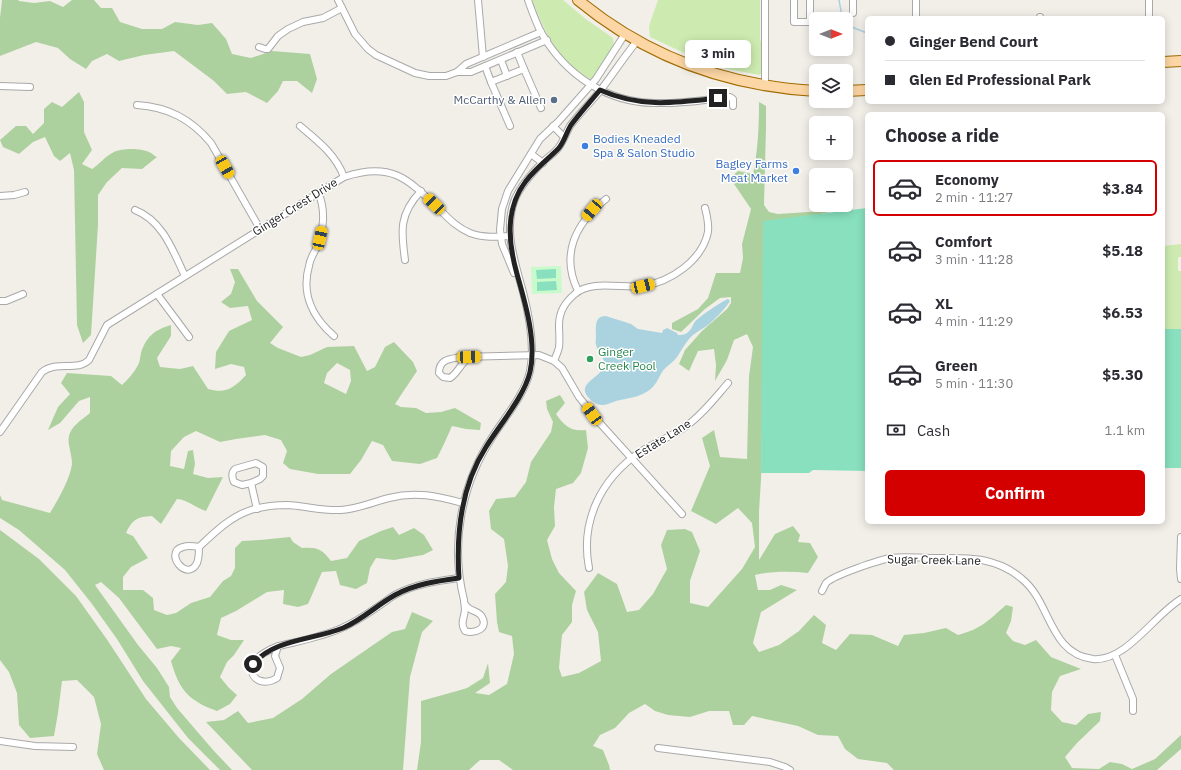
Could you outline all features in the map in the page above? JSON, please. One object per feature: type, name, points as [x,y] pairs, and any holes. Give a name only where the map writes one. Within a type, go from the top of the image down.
[{"type":"main road","points":[[578,0],[626,34],[662,54],[685,64],[730,79],[790,90],[809,91]]},
{"type":"main road","points":[[1165,62],[1181,61]]},
{"type":"main road","points":[[853,91],[865,90]]},
{"type":"street","points":[[338,0],[355,34],[368,49],[376,55],[416,73],[429,76],[446,76],[457,72],[466,64],[483,58],[502,47],[541,32]]},
{"type":"street","points":[[478,0],[483,58]]},
{"type":"street","points":[[528,0],[541,32],[569,69],[600,90],[621,99],[653,103],[730,97],[733,99],[733,106]]},
{"type":"street","points":[[765,86],[766,0]]},
{"type":"street","points":[[794,0],[794,22],[810,22],[810,0]]},
{"type":"street","points":[[852,12],[853,0]]},
{"type":"street","points":[[916,0],[916,16]]},
{"type":"street","points":[[1149,0],[1149,16]]},
{"type":"street","points":[[259,47],[265,49],[268,48],[278,36],[288,29],[303,22],[323,18],[342,8]]},
{"type":"street","points":[[521,286],[507,257],[501,236],[500,219],[504,199],[512,183],[540,140],[591,85],[626,34]]},
{"type":"street","points":[[457,72],[467,73],[547,40]]},
{"type":"street","points":[[465,604],[468,609],[478,613],[482,617],[483,622],[481,629],[477,632],[465,632],[462,622],[465,604],[459,578],[458,541],[463,503],[474,470],[485,448],[526,386],[530,370],[531,355],[528,317],[510,236],[510,219],[515,200],[525,181],[559,148],[571,126],[638,41]]},
{"type":"street","points":[[517,52],[541,108]]},
{"type":"street","points":[[490,54],[497,61],[507,76]]},
{"type":"street","points":[[485,66],[510,126]]},
{"type":"street","points":[[491,82],[524,69]]},
{"type":"street","points":[[0,86],[30,87]]},
{"type":"street","points":[[137,105],[151,106],[175,113],[190,122],[204,134],[211,143],[260,229]]},
{"type":"street","points":[[300,126],[334,158],[344,177]]},
{"type":"street","points":[[553,126],[564,137]]},
{"type":"street","points":[[532,154],[542,163]]},
{"type":"street","name":"Ginger Crest Drive","points":[[0,432],[42,372],[51,366],[78,366],[86,363],[107,325],[344,177],[365,172],[383,172],[399,176],[407,180],[421,191],[452,222],[463,230],[481,236],[510,236]]},
{"type":"street","points":[[405,260],[402,238],[403,221],[409,205],[421,191]]},
{"type":"street","points":[[0,196],[14,195],[25,192]]},
{"type":"street","points":[[318,192],[322,205],[322,228],[320,238],[309,266],[307,286],[310,302],[316,317],[334,336]]},
{"type":"street","points":[[578,291],[570,266],[574,243],[580,226],[586,217],[606,198]]},
{"type":"street","points":[[554,361],[559,347],[559,322],[562,310],[569,299],[578,291],[602,286],[643,286],[662,280],[684,268],[698,253],[706,236],[708,220],[705,208]]},
{"type":"street","points":[[135,210],[148,216],[160,228],[185,276]]},
{"type":"street","points":[[0,301],[6,301],[23,294]]},
{"type":"street","points":[[157,294],[189,337]]},
{"type":"street","points":[[469,357],[450,378],[443,377],[439,373],[439,367],[444,362],[461,357],[531,355],[545,357],[554,361],[562,368],[592,414],[682,514]]},
{"type":"street","name":"Estate Lane","points":[[589,568],[586,551],[592,512],[608,481],[631,459],[686,426],[728,383]]},
{"type":"street","points":[[253,464],[260,464],[263,467],[263,476],[251,483],[242,485],[234,482],[232,475],[235,469],[253,464]]},
{"type":"street","points":[[251,483],[257,508]]},
{"type":"street","points":[[199,547],[197,564],[188,569],[182,568],[177,564],[176,556],[179,549],[182,547],[199,547],[230,520],[257,508],[286,505],[323,510],[343,510],[390,498],[417,495],[432,495],[463,503]]},
{"type":"street","points":[[1181,537],[1181,579]]},
{"type":"street","name":"Sugar Creek Lane","points":[[822,591],[826,583],[879,560],[905,558],[981,559],[999,564],[1024,580],[1037,595],[1058,637],[1067,648],[1086,658],[1094,659],[1107,658],[1122,651],[1172,606],[1181,600]]},
{"type":"street","points":[[278,646],[275,656],[280,668],[277,678],[265,683],[260,681],[255,677],[252,670],[253,664],[258,658],[269,650],[278,646],[323,635],[344,628],[366,616],[394,596],[411,587],[434,581],[459,578]]},
{"type":"street","points":[[1114,655],[1133,700],[1133,711]]},
{"type":"street","points":[[0,741],[34,746],[73,747]]},
{"type":"street","points":[[658,748],[770,762],[790,770]]},
{"type":"green space","points":[[2,0],[18,0],[34,3],[50,1],[63,7],[72,0],[94,0],[101,8],[112,8],[120,22],[142,29],[162,29],[175,22],[198,25],[212,23],[226,39],[232,54],[251,58],[272,51],[310,54],[317,79],[312,93],[297,81],[283,81],[278,91],[267,103],[246,92],[227,94],[214,81],[174,51],[144,55],[119,61],[107,54],[92,61],[86,69],[70,59],[58,48],[36,42],[0,56],[0,18]]},
{"type":"green space","points":[[532,0],[563,0],[587,20],[613,38],[614,47],[594,77],[589,79],[577,71],[560,54],[553,45],[542,25]]},
{"type":"green space","points":[[658,0],[760,0],[760,40],[763,45],[762,72],[760,75],[727,69],[697,59],[650,37],[649,26]]},
{"type":"green space","points":[[79,92],[84,102],[84,132],[92,150],[82,164],[92,169],[111,154],[126,149],[137,149],[150,152],[157,157],[142,169],[122,168],[107,182],[98,195],[98,225],[91,335],[83,343],[77,325],[74,170],[70,153],[60,161],[54,156],[45,137],[33,142],[19,154],[3,147],[0,140],[16,126],[26,126],[33,134],[44,123],[44,109],[52,102],[62,107]]},
{"type":"green space","points":[[759,102],[766,106],[764,205],[769,212],[778,214],[829,212],[803,218],[763,375],[759,560],[775,534],[793,526],[800,535],[798,542],[810,543],[818,557],[808,573],[781,572],[755,575],[758,590],[770,590],[781,585],[797,590],[761,612],[753,643],[759,652],[779,645],[799,631],[814,615],[826,625],[822,643],[836,650],[850,634],[872,635],[898,646],[904,635],[924,633],[946,628],[958,635],[966,633],[979,627],[1006,605],[1013,607],[1011,621],[1006,633],[1013,641],[1025,645],[1036,640],[1051,657],[1081,669],[1060,676],[1052,692],[1051,710],[1062,722],[1076,725],[1088,714],[1101,712],[1100,721],[1065,757],[1072,768],[1099,769],[1110,762],[1122,764],[1132,769],[1155,759],[1181,735],[1181,749],[1157,770],[894,770],[887,763],[858,759],[845,749],[838,736],[818,735],[798,726],[752,716],[744,725],[733,725],[729,711],[709,711],[690,717],[668,715],[655,711],[645,704],[629,713],[615,728],[600,735],[593,746],[603,750],[610,770],[513,770],[499,760],[480,760],[469,770],[417,770],[421,742],[421,701],[467,688],[483,678],[488,663],[490,683],[475,693],[489,695],[507,684],[514,654],[512,636],[499,632],[495,594],[506,582],[508,566],[504,539],[491,529],[489,511],[496,499],[515,497],[526,482],[531,462],[551,432],[553,422],[547,409],[546,401],[560,395],[565,403],[556,414],[568,427],[576,430],[586,430],[588,448],[581,473],[573,483],[556,489],[554,507],[555,526],[547,540],[552,559],[559,573],[576,591],[572,605],[572,622],[562,635],[559,668],[562,677],[579,673],[601,661],[598,632],[587,610],[584,592],[598,573],[617,584],[627,612],[639,610],[653,594],[667,569],[661,545],[667,530],[685,529],[692,532],[700,551],[690,581],[690,603],[708,607],[742,569],[755,547],[752,523],[738,508],[716,524],[691,511],[710,466],[702,438],[714,430],[720,457],[747,459],[749,376],[753,347],[747,334],[734,340],[727,360],[715,381],[716,365],[714,349],[698,351],[689,371],[679,364],[685,350],[702,331],[727,309],[731,303],[731,297],[720,298],[705,309],[681,332],[672,329],[672,323],[698,309],[708,298],[716,273],[740,273],[743,258],[742,244],[751,209],[730,178],[738,171],[753,174],[759,120]]},
{"type":"green space","points":[[865,208],[865,471],[813,470],[809,473],[761,473],[763,221],[835,212],[853,212],[853,210]]},
{"type":"green space","points":[[1181,244],[1181,257],[1178,257],[1178,271],[1181,271],[1181,329],[1165,330],[1165,246]]},
{"type":"green space","points":[[561,266],[562,293],[532,294],[531,267]]},
{"type":"green space","points":[[230,269],[238,269],[257,301],[283,327],[270,343],[278,348],[301,357],[310,355],[327,347],[354,346],[367,371],[375,367],[385,347],[394,342],[413,362],[417,371],[395,404],[401,407],[416,408],[426,413],[441,412],[455,408],[481,423],[480,430],[452,426],[437,458],[420,464],[392,461],[383,445],[372,441],[361,460],[350,474],[318,474],[290,469],[283,463],[287,451],[281,440],[265,435],[220,442],[196,431],[184,437],[171,451],[170,466],[184,469],[188,451],[193,450],[195,464],[193,474],[208,478],[223,477],[206,511],[185,501],[177,499],[161,524],[152,516],[139,518],[133,522],[126,533],[133,536],[148,558],[131,567],[123,577],[123,590],[143,590],[153,598],[154,610],[167,615],[176,613],[191,603],[210,597],[223,581],[231,576],[235,568],[235,548],[242,541],[290,537],[293,542],[302,548],[312,548],[322,551],[331,561],[347,558],[359,541],[393,527],[399,535],[414,528],[424,535],[433,550],[423,555],[394,560],[376,558],[370,568],[367,583],[356,589],[340,585],[336,571],[322,572],[308,604],[298,607],[283,604],[284,590],[267,592],[236,611],[221,618],[217,635],[231,640],[244,640],[234,655],[227,662],[220,677],[237,695],[230,704],[217,711],[199,703],[192,698],[186,693],[178,680],[171,661],[181,648],[171,646],[157,649],[119,598],[101,582],[95,585],[138,645],[157,668],[169,687],[170,697],[177,708],[232,770],[220,770],[188,738],[143,681],[117,639],[65,570],[19,530],[0,518],[0,495],[2,500],[50,513],[57,502],[71,470],[72,464],[69,435],[71,430],[90,413],[90,397],[79,401],[60,423],[48,430],[58,407],[70,394],[61,383],[67,373],[111,376],[122,385],[131,376],[136,368],[143,347],[148,338],[160,329],[171,325],[171,336],[157,358],[160,367],[180,369],[193,366],[208,389],[220,391],[225,390],[238,383],[246,375],[244,367],[231,364],[215,369],[216,352],[229,331],[252,320],[248,306],[230,308],[221,302],[231,294],[235,282]],"holes":[[[337,363],[350,370],[351,381],[346,394],[324,383],[327,373]]]},
{"type":"green space","points":[[556,269],[556,278],[537,279],[536,270]]},
{"type":"green space","points":[[556,281],[557,290],[537,291],[537,282]]},
{"type":"green space","points":[[1165,329],[1181,329],[1181,468],[1165,468]]},
{"type":"green space","points":[[0,530],[39,559],[76,596],[146,699],[179,738],[210,770],[104,770],[97,754],[101,724],[94,697],[77,680],[62,681],[54,736],[30,738],[19,725],[17,693],[9,672],[0,660]]},
{"type":"green space","points":[[412,612],[433,621],[422,632],[410,677],[403,770],[252,770],[206,722],[224,720],[238,711],[248,723],[273,718],[302,699],[331,674],[392,632],[405,629]]},
{"type":"water","points":[[728,299],[730,301],[717,317],[691,337],[648,391],[636,396],[603,405],[594,403],[586,394],[586,385],[599,374],[604,365],[596,343],[596,323],[599,318],[606,316],[631,324],[638,329],[662,333],[663,330],[667,328],[678,335],[682,335],[690,331],[694,323],[700,317]]},
{"type":"waterway","points":[[839,0],[841,12]]},
{"type":"waterway","points":[[853,27],[865,32]]},
{"type":"place","name":"McCarthy & Allen","points":[[554,100]]},
{"type":"place","name":"Bodies Kneaded Spa & Salon Studio","points":[[585,146]]},
{"type":"place","name":"Bagley Farms Meat Market","points":[[796,171]]},
{"type":"place","name":"Ginger Creek Pool","points":[[590,359]]},
{"type":"route","points":[[253,664],[258,658],[269,650],[278,646],[323,635],[344,628],[366,616],[394,596],[411,587],[434,581],[459,578],[458,541],[460,520],[463,503],[474,470],[485,448],[526,386],[530,370],[531,355],[528,317],[523,291],[512,252],[510,230],[512,209],[519,191],[525,181],[559,148],[571,126],[600,90],[621,99],[638,102],[667,103],[718,98]]}]
